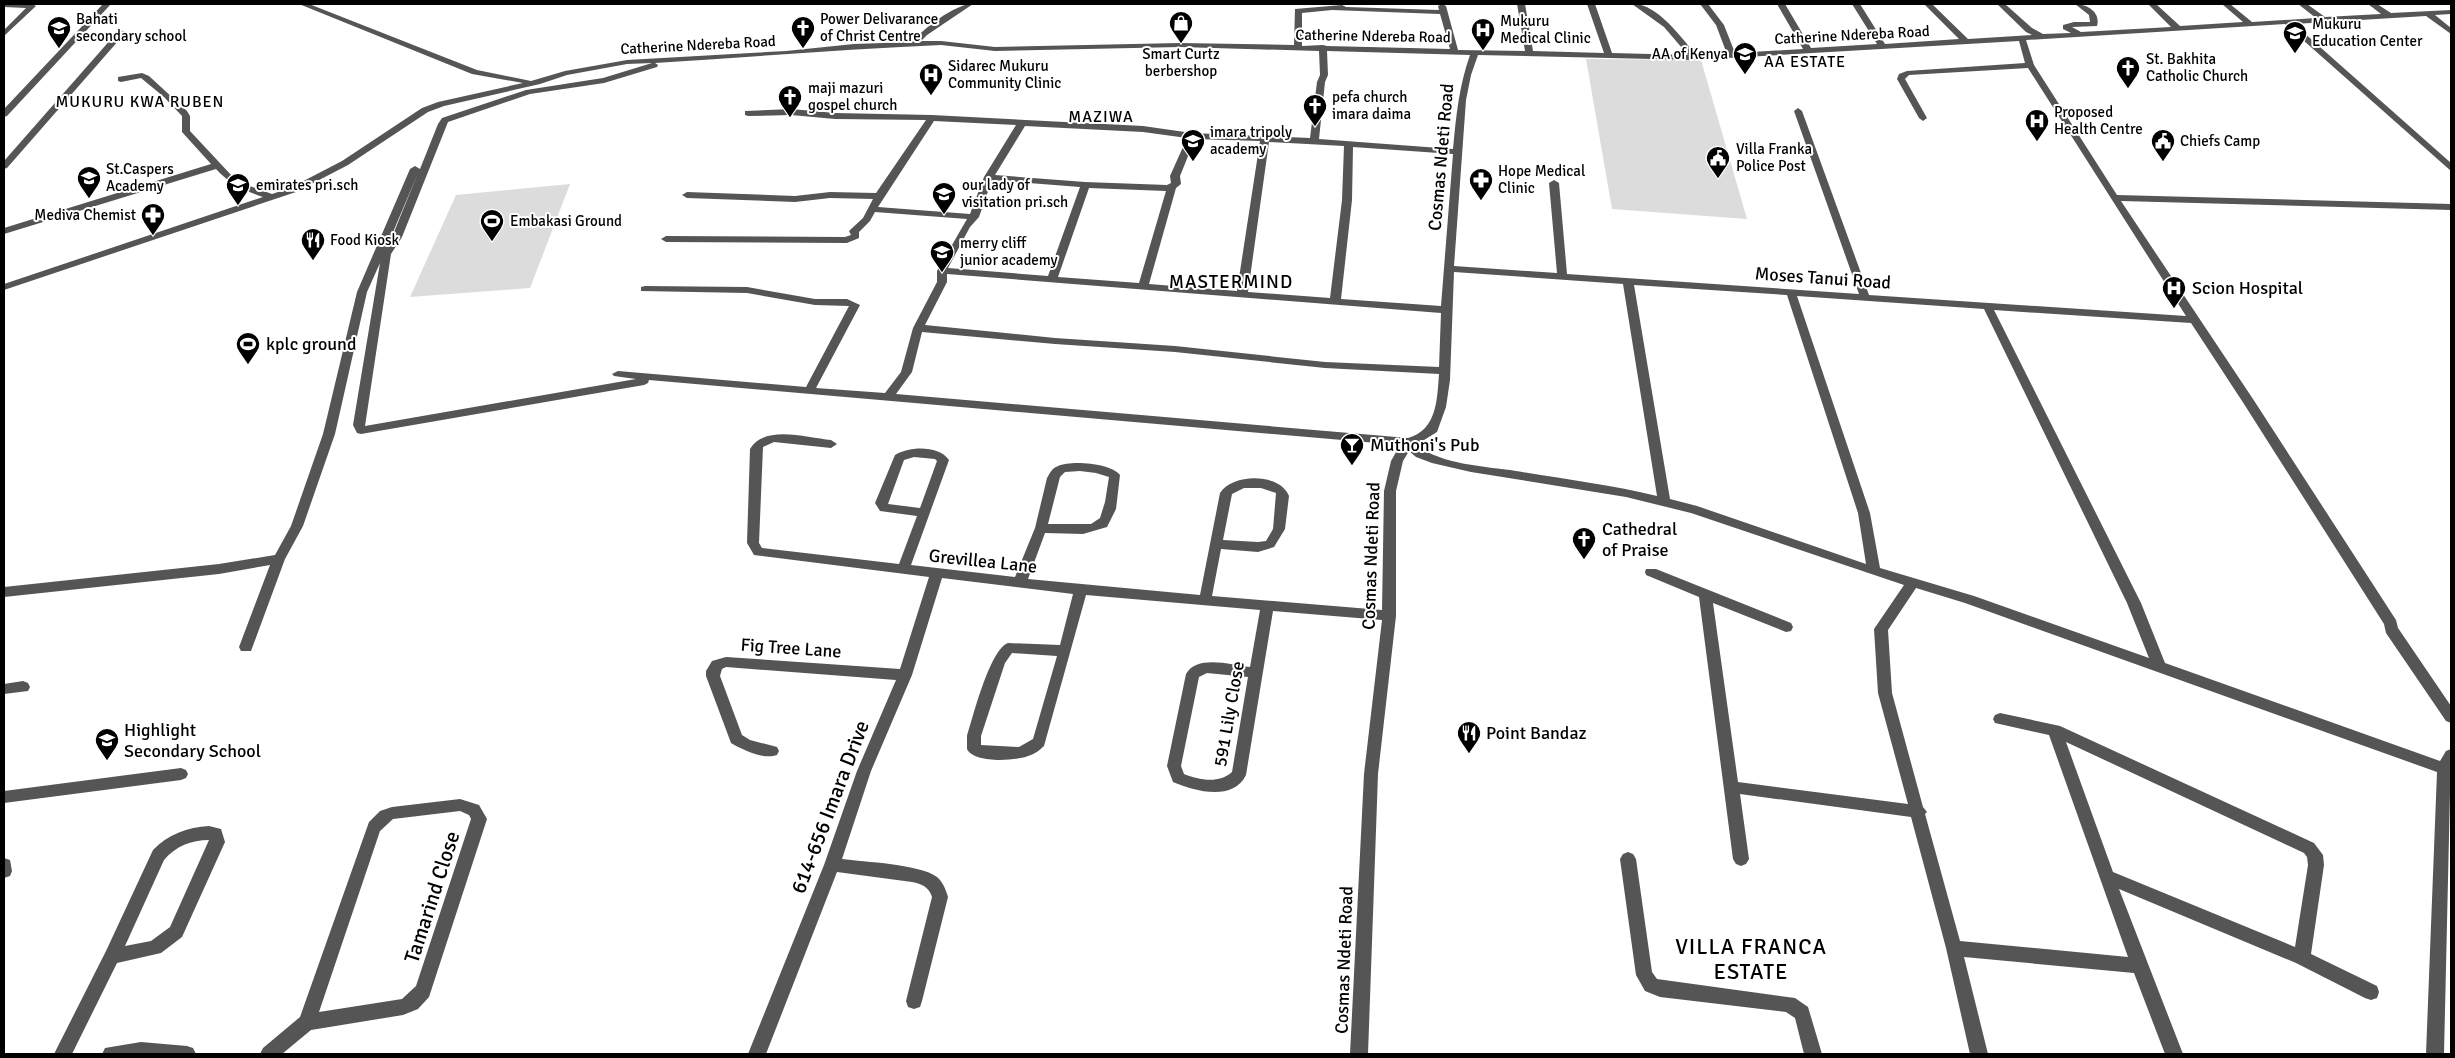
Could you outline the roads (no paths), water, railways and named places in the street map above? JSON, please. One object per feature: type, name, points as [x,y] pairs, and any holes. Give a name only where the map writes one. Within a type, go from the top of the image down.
[{"type":"street","points":[[4,114],[107,4]]},
{"type":"street","points":[[304,4],[475,72],[536,82]]},
{"type":"street","points":[[914,44],[924,33],[969,4]]},
{"type":"street","points":[[1335,10],[1341,8],[1344,4]]},
{"type":"street","points":[[1522,4],[1529,54]]},
{"type":"street","points":[[1591,4],[1609,57]]},
{"type":"street","points":[[1636,4],[1666,25],[1694,58]]},
{"type":"street","points":[[1704,4],[1720,25],[1732,56]]},
{"type":"street","points":[[1781,4],[1808,51]]},
{"type":"street","points":[[1856,4],[1884,47]]},
{"type":"street","points":[[1928,4],[1966,42]]},
{"type":"street","points":[[2001,4],[2028,30],[2045,38]]},
{"type":"street","points":[[2079,4],[2090,11],[2095,20],[2094,24],[2091,25],[2074,24],[2066,27],[2081,35]]},
{"type":"street","points":[[2152,4],[2177,28]]},
{"type":"street","points":[[2226,4],[2250,24]]},
{"type":"street","points":[[2302,4],[2324,20]]},
{"type":"street","points":[[2372,4],[2391,17]]},
{"type":"street","points":[[2439,4],[2451,12]]},
{"type":"street","points":[[4,5],[32,6],[4,34]]},
{"type":"street","points":[[1298,48],[1299,7],[1335,10],[1442,8],[1454,52]]},
{"type":"street","name":"Catherine Ndereba Road","points":[[4,287],[293,190],[345,163],[425,110],[444,103],[592,67],[675,58],[786,54],[854,46],[914,44],[941,44],[995,49],[1085,49],[1138,45],[1324,47],[1609,57],[1694,58],[2451,12]]},
{"type":"street","points":[[2429,14],[2451,32]]},
{"type":"street","points":[[2288,23],[2451,168]]},
{"type":"street","points":[[4,166],[122,32]]},
{"type":"street","points":[[2022,38],[2030,65],[2193,320],[2270,434],[2391,624],[2391,630],[2451,717]]},
{"type":"street","points":[[1314,141],[1321,82],[1324,75],[1324,47]]},
{"type":"street","name":"Cosmas Ndeti Road","points":[[1359,1054],[1371,774],[1389,616],[1390,491],[1397,461],[1408,442],[1422,438],[1430,432],[1437,422],[1444,372],[1446,310],[1462,100],[1475,52]]},
{"type":"street","points":[[661,378],[370,430],[361,430],[359,425],[386,254],[397,237],[442,124],[446,120],[460,114],[529,92],[604,80],[675,58]]},
{"type":"street","points":[[1922,118],[1901,80],[1902,76],[1907,73],[2030,65]]},
{"type":"street","points":[[121,79],[142,74],[165,92],[186,115],[186,132],[216,166],[241,186],[271,197]]},
{"type":"street","points":[[246,647],[280,559],[297,526],[329,434],[354,335],[362,292],[444,103]]},
{"type":"street","points":[[1798,111],[1865,297]]},
{"type":"street","points":[[748,113],[791,112],[835,116],[932,118],[1143,129],[1192,136],[1314,141],[1458,152]]},
{"type":"street","points":[[666,239],[847,240],[856,236],[854,230],[867,219],[878,196],[932,118]]},
{"type":"street","points":[[888,398],[906,372],[918,328],[942,282],[942,271],[966,226],[974,217],[989,177],[1022,123]]},
{"type":"street","points":[[1144,285],[1172,186],[1176,184],[1174,176],[1192,136]]},
{"type":"street","points":[[1242,295],[1265,140]]},
{"type":"street","points":[[1335,302],[1347,200],[1349,144]]},
{"type":"street","points":[[4,231],[216,166]]},
{"type":"street","points":[[989,177],[1159,189],[1172,186]]},
{"type":"street","points":[[1554,183],[1562,277]]},
{"type":"street","points":[[1052,279],[1085,185]]},
{"type":"street","points":[[687,196],[795,199],[830,195],[878,196]]},
{"type":"street","points":[[2115,198],[2451,207]]},
{"type":"street","points":[[873,209],[974,217]]},
{"type":"street","name":"Moses Tanui Road","points":[[1450,269],[2193,320]]},
{"type":"street","points":[[942,271],[1144,285],[1242,295],[1446,310]]},
{"type":"street","points":[[1628,281],[1664,502]]},
{"type":"street","points":[[645,289],[755,291],[815,302],[847,302],[855,305],[809,391]]},
{"type":"street","points":[[1791,292],[1864,513],[1874,571]]},
{"type":"street","points":[[1987,306],[2134,603],[2160,667]]},
{"type":"street","points":[[918,328],[1055,341],[1175,349],[1325,365],[1444,372]]},
{"type":"street","points":[[618,374],[1408,442],[1420,454],[1436,460],[1471,468],[1626,493],[1664,502],[1911,583],[1968,599],[2160,667],[2447,762],[2435,1054]]},
{"type":"street","name":"Grevillea Lane","points":[[831,444],[773,438],[759,444],[756,456],[754,548],[764,554],[1081,590],[1389,616]]},
{"type":"street","points":[[903,570],[924,513],[943,460],[942,456],[934,454],[904,454],[900,458],[881,505],[888,509],[924,513]]},
{"type":"street","points":[[1020,582],[1041,528],[1053,478],[1057,472],[1064,468],[1102,469],[1114,475],[1116,479],[1107,516],[1102,524],[1090,529],[1041,528]]},
{"type":"street","points":[[1205,601],[1226,493],[1229,488],[1238,484],[1265,484],[1281,490],[1283,496],[1279,529],[1270,544],[1258,547],[1217,544]]},
{"type":"street","points":[[4,592],[219,570],[280,559]]},
{"type":"street","points":[[1650,572],[1786,627]]},
{"type":"street","name":"614-656 Imara Drive","points":[[758,1054],[832,865],[864,771],[904,676],[937,573]]},
{"type":"street","points":[[1911,583],[1909,590],[1881,629],[1885,693],[1954,948],[1978,1054]]},
{"type":"street","points":[[1065,651],[1016,646],[1005,651],[999,661],[974,736],[974,748],[985,752],[1023,753],[1034,748],[1039,742],[1065,651],[1081,590]]},
{"type":"street","points":[[1705,594],[1741,859]]},
{"type":"street","name":"591 Lily Close","points":[[1256,673],[1205,667],[1193,674],[1174,766],[1178,778],[1190,782],[1222,786],[1232,783],[1239,775],[1256,673],[1267,607]]},
{"type":"street","name":"Fig Tree Lane","points":[[772,751],[746,745],[736,738],[713,676],[714,668],[722,663],[904,676]]},
{"type":"street","points":[[4,689],[23,687]]},
{"type":"street","points":[[2000,719],[2055,730],[2309,848],[2314,855],[2316,865],[2302,958]]},
{"type":"street","points":[[2055,730],[2139,966],[2174,1054]]},
{"type":"street","points":[[4,796],[182,774]]},
{"type":"street","points":[[1731,786],[1918,812]]},
{"type":"street","name":"Tamarind Close","points":[[460,805],[474,810],[479,819],[427,983],[417,998],[403,1007],[390,1010],[307,1022],[370,835],[380,820],[392,813],[460,805]]},
{"type":"street","points":[[63,1054],[112,956],[158,855],[163,849],[183,838],[216,834],[217,842],[176,932],[167,942],[155,948],[112,956]]},
{"type":"street","points":[[1628,859],[1644,974],[1651,985],[1660,989],[1789,1004],[1802,1013],[1813,1054]]},
{"type":"street","points":[[4,865],[4,870]]},
{"type":"street","points":[[832,865],[912,875],[925,878],[938,888],[940,897],[914,1001]]},
{"type":"street","points":[[2106,876],[2302,958],[2371,992]]},
{"type":"street","points":[[1954,948],[2139,966]]},
{"type":"street","points":[[269,1054],[307,1022]]},
{"type":"street","points":[[111,1054],[141,1050],[187,1054]]},
{"type":"place","name":"Smart Curtz berbershop","points":[[1181,44]]},
{"type":"place","name":"Bahati secondary school","points":[[59,49]]},
{"type":"place","name":"Power Delivarance of Christ Centre","points":[[803,49]]},
{"type":"place","name":"Mukuru Medical Clinic","points":[[1483,51]]},
{"type":"place","name":"Mukuru Education Center","points":[[2295,54]]},
{"type":"place","name":"AA of Kenya","points":[[1745,75]]},
{"type":"place","name":"St. Bakhita Catholic Church","points":[[2128,89]]},
{"type":"place","name":"Sidarec Mukuru Community Clinic","points":[[931,96]]},
{"type":"place","name":"maji mazuri gospel church","points":[[790,118]]},
{"type":"place","name":"pefa church imara daima","points":[[1315,127]]},
{"type":"place","name":"Proposed Health Centre","points":[[2037,142]]},
{"type":"place","name":"imara tripoly academy","points":[[1193,162]]},
{"type":"place","name":"Chiefs Camp","points":[[2163,162]]},
{"type":"place","name":"Villa Franka Police Post","points":[[1718,179]]},
{"type":"place","name":"St.Caspers Academy","points":[[89,199]]},
{"type":"place","name":"Hope Medical Clinic","points":[[1481,201]]},
{"type":"place","name":"emirates pri.sch","points":[[238,206]]},
{"type":"place","name":"our lady of visitation pri.sch","points":[[944,215]]},
{"type":"place","name":"Mediva Chemist","points":[[153,236]]},
{"type":"place","name":"Embakasi Ground","points":[[492,242]]},
{"type":"place","name":"Food Kiosk","points":[[313,261]]},
{"type":"place","name":"merry cliff junior academy","points":[[942,273]]},
{"type":"place","name":"Scion Hospital","points":[[2174,309]]},
{"type":"place","name":"kplc ground","points":[[248,365]]},
{"type":"place","name":"Muthoni's Pub","points":[[1352,466]]},
{"type":"place","name":"Cathedral of Praise","points":[[1584,560]]},
{"type":"place","name":"Point Bandaz","points":[[1469,754]]},
{"type":"place","name":"Highlight Secondary School","points":[[107,761]]},
{"type":"district","name":"AA ESTATE","points":[[1805,62]]},
{"type":"district","name":"MUKURU KWA RUBEN","points":[[140,102]]},
{"type":"district","name":"MAZIWA","points":[[1101,117]]},
{"type":"district","name":"MASTERMIND","points":[[1231,282]]},
{"type":"district","name":"VILLA FRANCA ESTATE","points":[[1751,958]]}]
